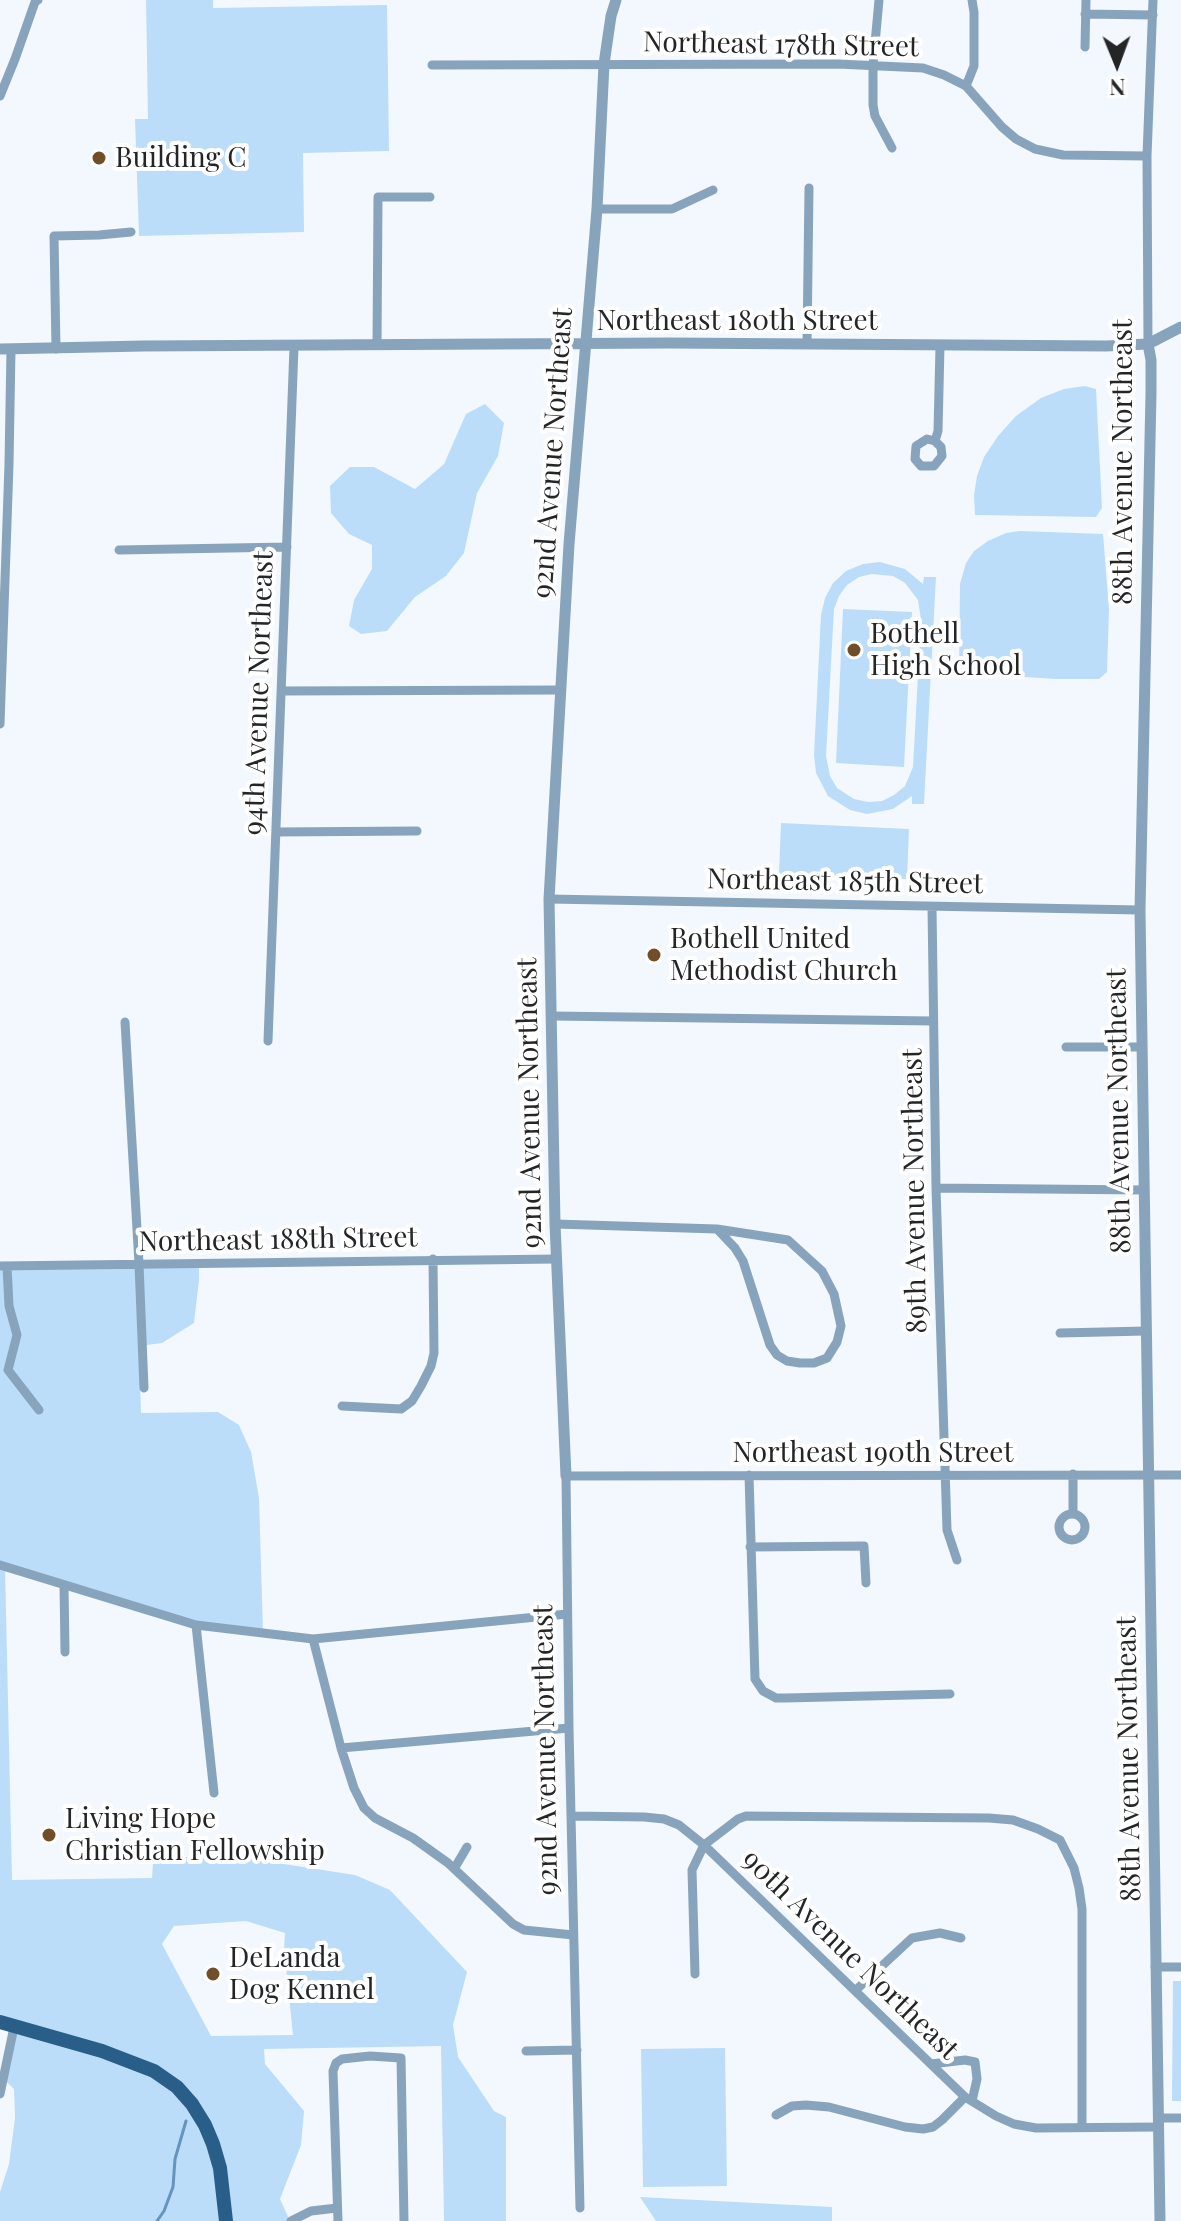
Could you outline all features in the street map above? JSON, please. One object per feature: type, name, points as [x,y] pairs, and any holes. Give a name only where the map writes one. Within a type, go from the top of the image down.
[{"type":"main road","points":[[7,2024],[102,2051],[154,2071],[177,2087],[199,2114],[213,2144],[220,2168],[226,2221]]},
{"type":"street","points":[[0,96],[38,0]]},
{"type":"street","name":"92nd Avenue Northeast","points":[[580,2208],[566,1476],[555,1224],[549,899],[569,544],[597,209],[604,64],[616,0]]},
{"type":"street","points":[[879,0],[873,65],[875,116],[892,148]]},
{"type":"street","points":[[966,86],[974,66],[972,0]]},
{"type":"street","points":[[1085,47],[1086,0]]},
{"type":"street","name":"88th Avenue Northeast","points":[[1153,0],[1147,156],[1151,393],[1140,910],[1160,2221]]},
{"type":"street","points":[[1085,14],[1153,15]]},
{"type":"street","name":"Northeast 178th Street","points":[[432,65],[873,65],[923,68],[966,86],[1002,127],[1035,149],[1063,155],[1147,156]]},
{"type":"street","points":[[807,344],[809,188]]},
{"type":"street","points":[[597,209],[672,209],[713,190]]},
{"type":"street","points":[[377,345],[378,197],[430,197]]},
{"type":"street","points":[[56,349],[54,236],[131,232]]},
{"type":"street","name":"Northeast 180th Street","points":[[5,349],[584,344],[1148,344],[1181,327]]},
{"type":"street","points":[[935,441],[938,431],[940,346]]},
{"type":"street","name":"94th Avenue Northeast","points":[[268,1041],[294,347]]},
{"type":"street","points":[[0,721],[5,349]]},
{"type":"street","points":[[119,550],[287,547]]},
{"type":"street","points":[[281,691],[560,690]]},
{"type":"street","points":[[276,832],[417,831]]},
{"type":"street","name":"Northeast 185th Street","points":[[549,899],[1140,910]]},
{"type":"street","name":"89th Avenue Northeast","points":[[932,907],[936,1188],[947,1530],[957,1560]]},
{"type":"street","points":[[552,1016],[933,1021]]},
{"type":"street","points":[[125,1022],[144,1388]]},
{"type":"street","points":[[1066,1047],[1142,1047]]},
{"type":"street","points":[[936,1188],[1144,1190]]},
{"type":"street","points":[[555,1224],[717,1229],[788,1240],[822,1271],[834,1294],[841,1326],[837,1342],[827,1358],[814,1363],[800,1363],[777,1355],[770,1345],[743,1261],[717,1229]]},
{"type":"street","points":[[342,1406],[401,1409],[412,1401],[431,1366],[434,1353],[433,1259]]},
{"type":"street","name":"Northeast 188th Street","points":[[4,1266],[557,1259]]},
{"type":"street","points":[[4,1266],[9,1306],[17,1335],[8,1370],[39,1410]]},
{"type":"street","points":[[1060,1333],[1146,1331]]},
{"type":"street","points":[[1073,1474],[1073,1514]]},
{"type":"street","points":[[749,1475],[755,1679],[763,1691],[776,1698],[950,1694]]},
{"type":"street","name":"Northeast 190th Street","points":[[566,1476],[1181,1475]]},
{"type":"street","points":[[750,1547],[864,1546],[866,1583]]},
{"type":"street","points":[[0,1565],[196,1625],[313,1639],[567,1614]]},
{"type":"street","points":[[64,1585],[65,1652]]},
{"type":"street","points":[[196,1625],[214,1793]]},
{"type":"street","points":[[313,1639],[341,1748],[364,1808],[375,1818],[413,1838],[454,1869],[513,1924],[524,1930],[573,1935]]},
{"type":"street","points":[[341,1748],[569,1728]]},
{"type":"street","name":"90th Avenue Northeast","points":[[572,1816],[664,1819],[679,1825],[704,1845],[969,2099],[996,2116],[1014,2124],[1036,2128],[1159,2122],[1181,2118]]},
{"type":"street","points":[[695,1974],[692,1870],[704,1845],[738,1819],[746,1816],[989,1818],[1013,1820],[1038,1829],[1060,1840],[1074,1868],[1082,1909],[1082,2127]]},
{"type":"street","points":[[454,1869],[467,1847]]},
{"type":"street","points":[[856,1990],[912,1938],[940,1933],[961,1938]]},
{"type":"street","points":[[1155,1967],[1181,1967]]},
{"type":"street","points":[[0,2094],[7,2024]]},
{"type":"street","points":[[526,2051],[577,2050]]},
{"type":"street","points":[[338,2221],[333,2071],[342,2059],[370,2056],[401,2058],[404,2221]]},
{"type":"street","points":[[776,2115],[792,2106],[806,2105],[829,2107],[905,2127],[933,2127],[969,2099],[977,2079],[975,2062],[965,2060],[931,2064]]},
{"type":"street","points":[[291,2221],[311,2211],[337,2208]]},
{"type":"shaded area","points":[[146,0],[213,0],[213,8],[387,5],[389,151],[303,153],[304,232],[139,236],[135,119],[148,119]]},
{"type":"shaded area","points":[[1085,386],[1096,389],[1102,508],[1096,517],[975,515],[977,476],[984,457],[998,436],[1016,416],[1041,398],[1064,389]]},
{"type":"shaded area","points":[[485,404],[504,423],[498,456],[477,493],[464,553],[446,576],[415,597],[387,631],[361,634],[349,626],[354,600],[372,569],[372,545],[349,534],[331,513],[330,486],[350,467],[374,467],[415,489],[444,464],[466,414]]},
{"type":"shaded area","points":[[1020,531],[1103,534],[1109,609],[1107,672],[1099,679],[959,673],[960,584],[966,563],[974,551],[988,541]]},
{"type":"shaded area","points":[[880,562],[905,569],[923,584],[924,577],[936,577],[924,804],[912,804],[912,796],[893,809],[867,814],[850,810],[828,796],[816,773],[814,755],[821,615],[825,598],[833,583],[846,571],[863,564]],"holes":[[[872,574],[893,576],[905,583],[918,600],[921,620],[913,767],[905,786],[894,795],[882,801],[868,802],[854,799],[837,788],[830,776],[826,756],[834,609],[847,585],[859,577]]]},
{"type":"shaded area","points":[[843,609],[912,612],[904,767],[836,763]]},
{"type":"shaded area","points":[[781,823],[909,829],[907,879],[779,874]]},
{"type":"shaded area","points":[[199,1263],[194,1323],[162,1343],[139,1346],[141,1413],[218,1412],[239,1425],[251,1452],[259,1498],[263,1633],[196,1625],[5,1567],[12,1880],[152,1878],[154,1847],[181,1857],[232,1856],[355,1875],[390,1890],[467,1972],[453,2025],[458,2057],[494,2111],[506,2117],[506,2221],[444,2221],[441,2046],[264,2049],[265,2064],[304,2111],[301,2145],[280,2199],[290,2221],[0,2221],[0,2192],[9,2164],[15,2118],[14,2089],[4,2079],[14,2027],[0,2022],[0,1266]],"holes":[[[246,1921],[285,1933],[293,2035],[211,2036],[162,1944],[174,1926]]]},
{"type":"shaded area","points":[[1173,1981],[1181,1981],[1181,2101],[1172,2101]]},
{"type":"shaded area","points":[[725,2048],[727,2186],[643,2187],[641,2049]]},
{"type":"shaded area","points":[[640,2197],[832,2207],[832,2221],[656,2221]]},
{"type":"waterway","points":[[157,2221],[173,2187],[175,2159],[186,2121]]},
{"type":"place","name":"Building C","points":[[99,158]]},
{"type":"place","name":"Bothell High School","points":[[854,650]]},
{"type":"place","name":"Bothell United Methodist Church","points":[[654,955]]},
{"type":"place","name":"Living Hope Christian Fellowship","points":[[49,1835]]},
{"type":"place","name":"DeLanda Dog Kennel","points":[[213,1974]]}]
